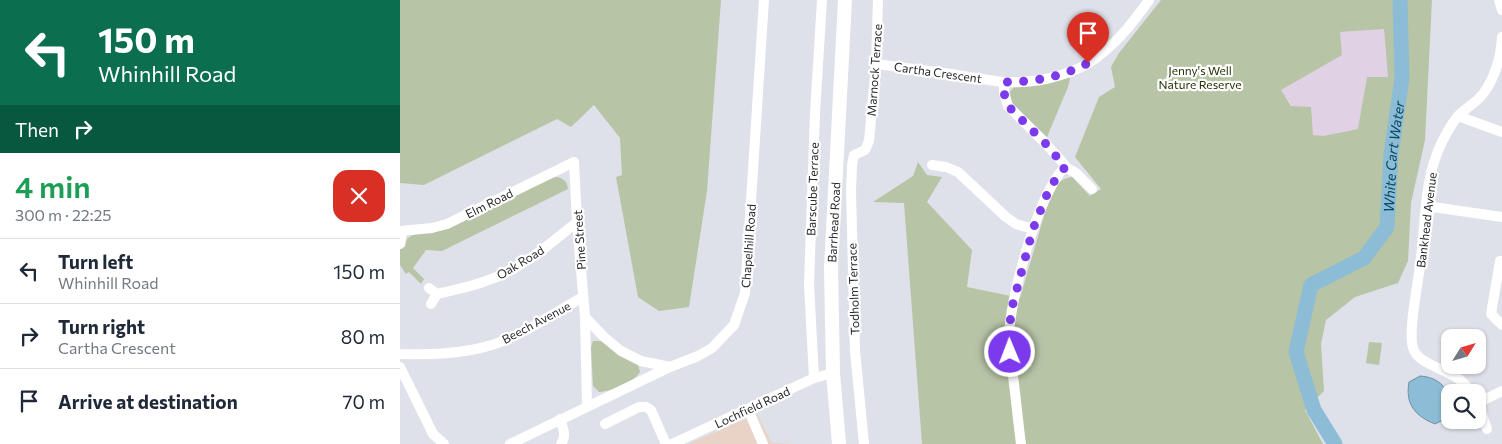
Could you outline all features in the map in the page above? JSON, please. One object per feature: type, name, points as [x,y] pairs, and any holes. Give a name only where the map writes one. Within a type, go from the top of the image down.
[{"type":"main road","name":"Barrhead Road","points":[[839,444],[833,373],[831,268],[845,0]]},
{"type":"street","name":"Chapelhill Road","points":[[510,444],[586,406],[698,356],[712,348],[734,325],[745,293],[764,0]]},
{"type":"street","name":"Barscube Terrace","points":[[814,378],[809,284],[822,0]]},
{"type":"street","name":"Marnock Terrace","points":[[870,141],[876,64],[878,0]]},
{"type":"street","name":"Cartha Crescent","points":[[876,64],[1004,82],[1046,78],[1063,74],[1088,63],[1117,40],[1132,24],[1149,0]]},
{"type":"street","points":[[1499,0],[1502,10]]},
{"type":"street","name":"Bankhead Avenue","points":[[1465,384],[1419,357],[1413,349],[1412,327],[1422,255],[1428,188],[1434,161],[1442,142],[1458,116],[1483,95],[1492,80],[1502,48],[1502,37]]},
{"type":"street","points":[[1004,82],[1004,93],[1008,106],[1046,144],[1065,167],[1076,173],[1092,189]]},
{"type":"street","points":[[1458,116],[1502,132]]},
{"type":"street","name":"Todholm Terrace","points":[[864,444],[855,351],[851,191],[854,155],[865,150],[870,141]]},
{"type":"street","name":"Pine Street","points":[[574,162],[585,317],[586,406]]},
{"type":"street","name":"Elm Road","points":[[400,244],[401,231],[432,228],[447,224],[574,162]]},
{"type":"street","points":[[932,165],[946,167],[958,172],[1006,217],[1016,224],[1033,229]]},
{"type":"street","points":[[1021,444],[1010,352],[1010,326],[1016,288],[1033,229],[1050,187],[1065,167]]},
{"type":"street","points":[[1426,206],[1502,217]]},
{"type":"street","name":"Oak Road","points":[[431,304],[433,291],[487,281],[533,256],[577,222]]},
{"type":"street","points":[[1502,261],[1500,261],[1491,314],[1502,325]]},
{"type":"street","name":"Beech Avenue","points":[[400,354],[453,354],[495,344],[583,296]]},
{"type":"street","points":[[585,317],[621,351],[641,361],[670,367]]},
{"type":"street","points":[[400,367],[433,434],[444,444]]},
{"type":"street","name":"Lochfield Road","points":[[672,444],[814,378],[833,373]]},
{"type":"street","points":[[1486,399],[1502,391]]},
{"type":"street","points":[[605,424],[639,407],[646,407],[651,410],[666,444]]},
{"type":"street","points":[[748,409],[763,444]]},
{"type":"street","points":[[560,420],[565,437],[561,444]]},
{"type":"shaded area","points":[[1384,29],[1388,77],[1367,77],[1359,129],[1323,136],[1313,135],[1281,90],[1341,55],[1340,32]]},
{"type":"shaded area","points":[[757,414],[772,443],[794,444],[688,444]]},
{"type":"green space","points":[[400,0],[721,0],[707,191],[689,307],[659,311],[638,297],[616,177],[622,175],[620,138],[594,105],[571,127],[557,119],[424,185],[400,183]]},
{"type":"green space","name":"Jenny's Well Nature Reserve","points":[[1161,0],[1432,0],[1425,140],[1411,203],[1408,261],[1398,283],[1355,297],[1326,320],[1321,344],[1324,391],[1305,410],[1323,444],[922,444],[904,203],[873,202],[913,176],[918,162],[927,175],[942,177],[927,202],[972,250],[967,287],[1020,298],[1050,195],[1054,189],[1062,181],[1072,177],[1090,196],[1101,189],[1075,157],[1099,97],[1115,87],[1111,67],[1119,53]],"holes":[[[1384,29],[1388,77],[1367,77],[1358,129],[1323,136],[1313,135],[1311,107],[1291,106],[1281,90],[1342,55],[1340,32]]]},
{"type":"green space","points":[[1069,76],[1068,87],[1047,137],[1011,102],[1010,92],[1014,87]]},
{"type":"green space","points":[[553,177],[563,180],[568,189],[442,251],[426,250],[413,268],[424,279],[421,284],[409,272],[406,274],[400,265],[400,247],[405,247],[407,239],[411,236]]},
{"type":"green space","points":[[593,341],[601,341],[638,364],[640,372],[622,386],[599,392],[593,386],[591,347]]},
{"type":"green space","points":[[1369,342],[1382,343],[1379,365],[1366,363]]},
{"type":"water","points":[[1420,376],[1437,381],[1441,384],[1441,421],[1435,424],[1417,413],[1410,403],[1409,382]]},
{"type":"waterway","name":"White Cart Water","points":[[1335,444],[1314,410],[1296,352],[1311,285],[1364,258],[1387,227],[1391,154],[1402,78],[1400,0]]},
{"type":"route","points":[[1010,352],[1011,311],[1022,266],[1042,205],[1050,187],[1065,167],[1046,144],[1008,106],[1005,100],[1004,82],[1046,78],[1063,74],[1088,63]]}]
